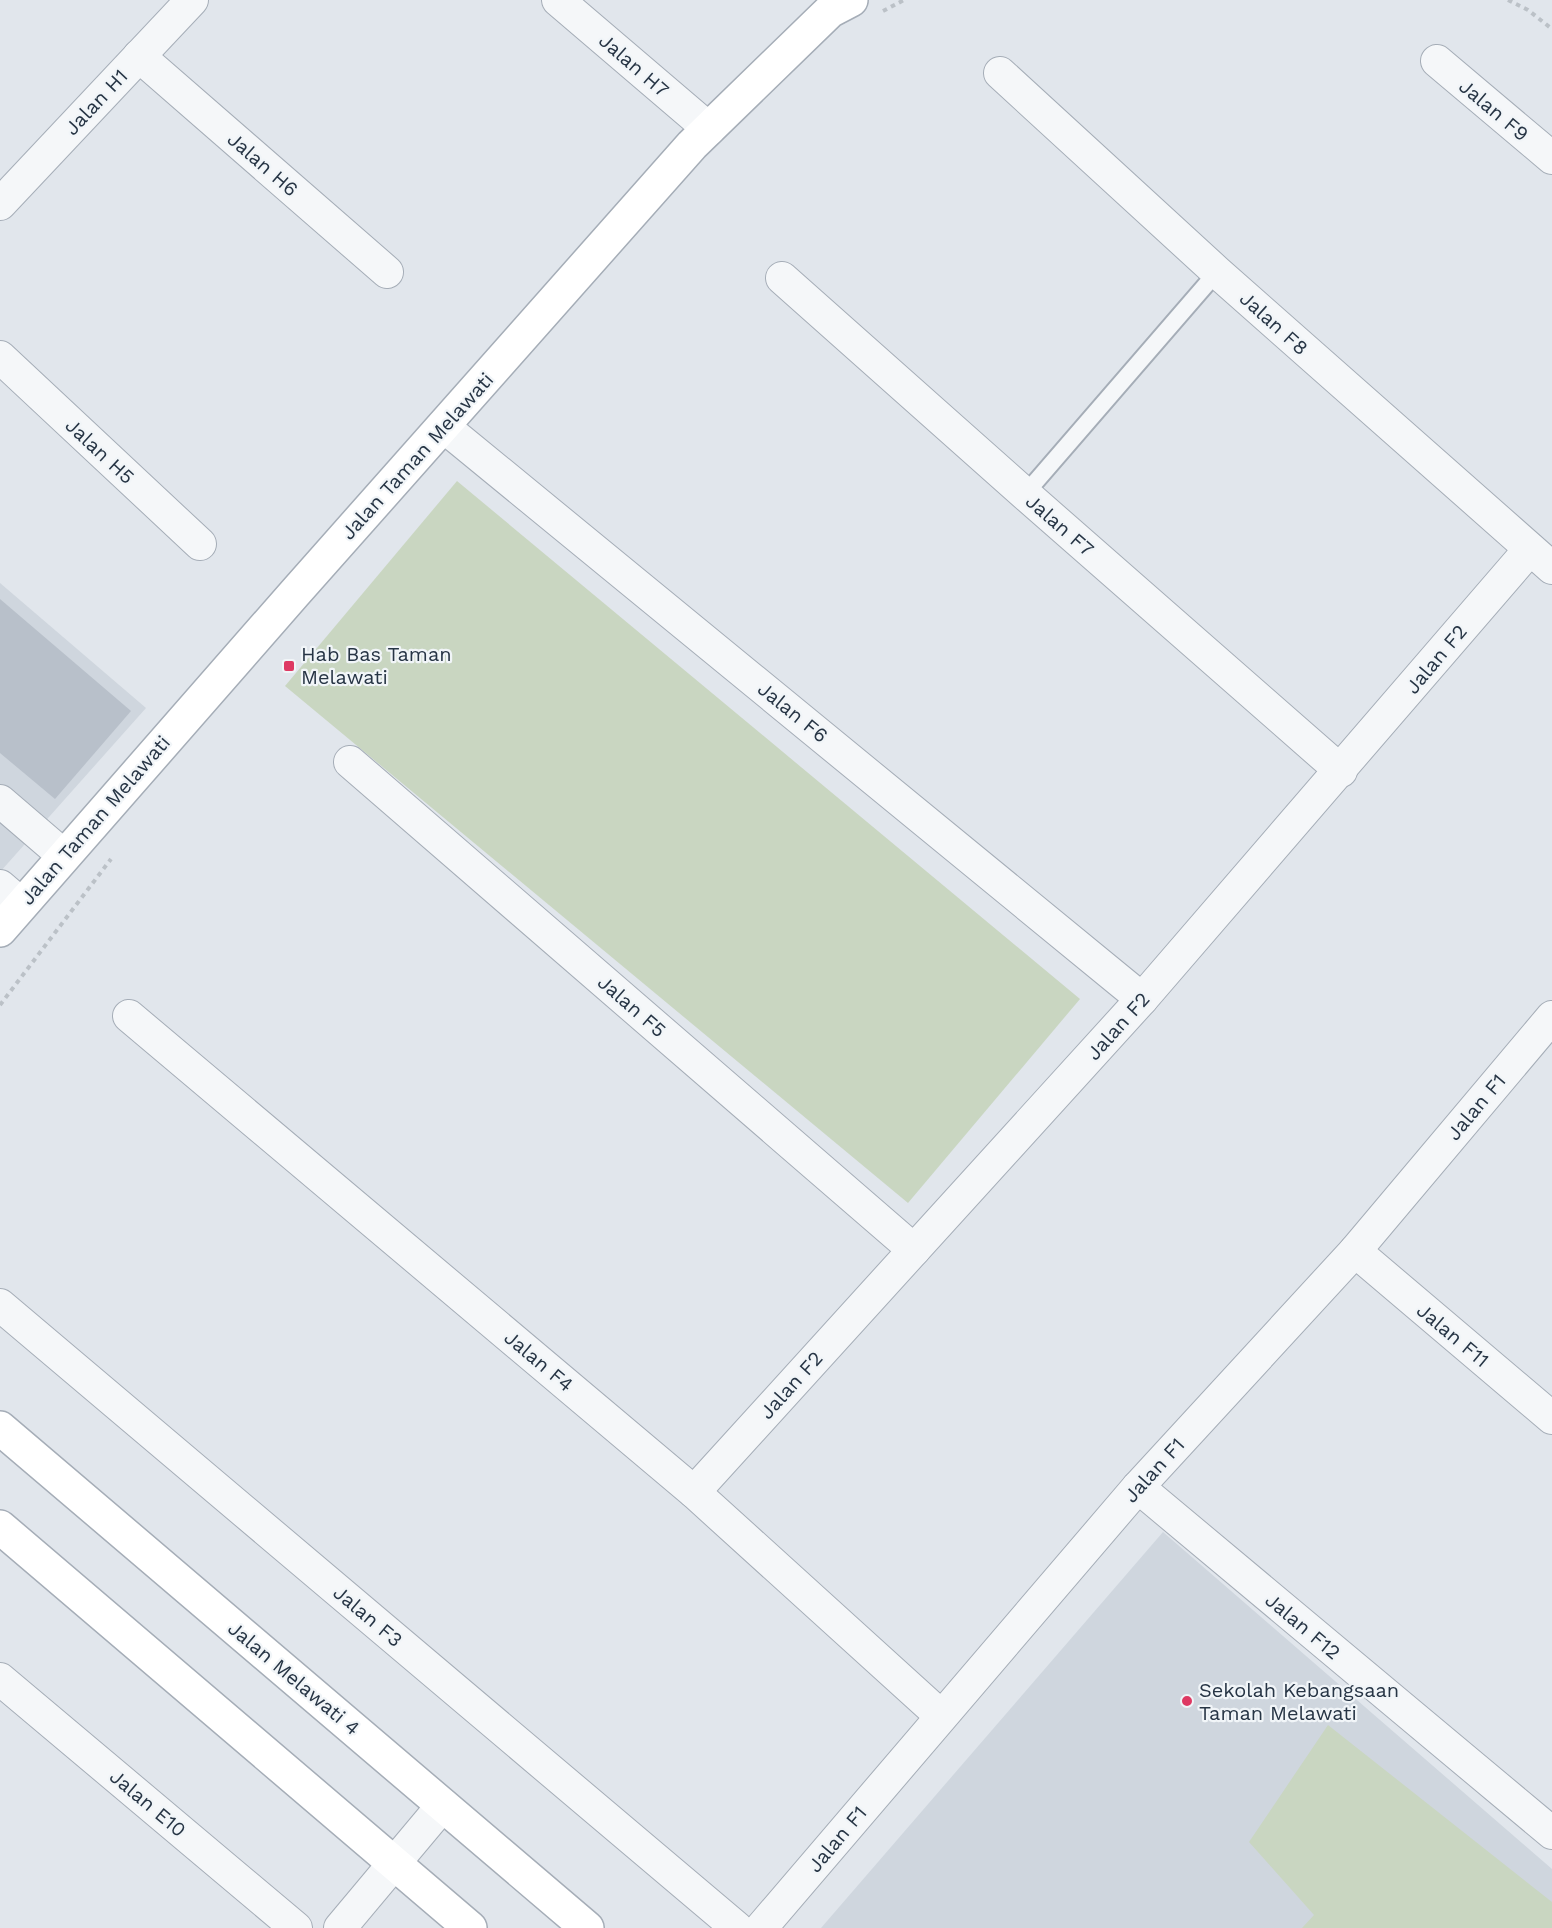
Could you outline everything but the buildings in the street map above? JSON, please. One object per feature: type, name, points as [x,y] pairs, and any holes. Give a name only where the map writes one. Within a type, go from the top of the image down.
[{"type":"street","name":"Jalan H1","points":[[0,204],[192,0]]},
{"type":"street","name":"Jalan H7","points":[[558,0],[709,129]]},
{"type":"street","name":"Jalan Taman Melawati","points":[[0,930],[11,895],[63,855],[685,154],[830,11],[851,0]]},
{"type":"street","name":"Jalan H6","points":[[139,56],[387,272]]},
{"type":"street","name":"Jalan F9","points":[[1437,61],[1552,158]]},
{"type":"street","name":"Jalan F8","points":[[1000,73],[1217,272],[1541,559]]},
{"type":"street","name":"Jalan F7","points":[[782,278],[1341,771]]},
{"type":"street","name":"Jalan H5","points":[[0,357],[200,544]]},
{"type":"street","name":"Jalan F6","points":[[443,426],[1142,999]]},
{"type":"street","name":"Jalan F2","points":[[694,1492],[1142,999],[1341,771],[1541,559]]},
{"type":"street","name":"Jalan F5","points":[[350,762],[914,1250]]},
{"type":"street","points":[[0,801],[63,855]]},
{"type":"street","name":"Jalan F4","points":[[129,1016],[694,1492],[941,1716]]},
{"type":"street","name":"Jalan F1","points":[[761,1928],[1138,1487],[1355,1251],[1552,1017]]},
{"type":"street","name":"Jalan F11","points":[[1355,1251],[1552,1418]]},
{"type":"street","name":"Jalan F3","points":[[0,1305],[737,1928]]},
{"type":"street","name":"Jalan Melawati 4","points":[[0,1428],[587,1928]]},
{"type":"street","name":"Jalan F12","points":[[1138,1487],[1552,1833]]},
{"type":"street","points":[[0,1527],[470,1928]]},
{"type":"street","name":"Jalan E10","points":[[0,1679],[296,1928]]},
{"type":"street","points":[[340,1928],[443,1805]]},
{"type":"lane","points":[[1025,494],[1217,272]]},
{"type":"path","points":[[1508,0],[1528,10],[1552,29]]},
{"type":"shaded area","points":[[0,583],[146,708],[0,872]]},
{"type":"shaded area","name":"Sekolah Kebangsaan Taman Melawati","points":[[1163,1532],[1552,1869],[1552,1928],[821,1928]]},
{"type":"green space","points":[[457,481],[1080,999],[908,1203],[285,686]]},
{"type":"green space","points":[[1328,1725],[1552,1902],[1552,1928],[1302,1928],[1314,1915],[1249,1842]]},
{"type":"place","name":"Hab Bas Taman Melawati","points":[[289,666]]},
{"type":"place","name":"Sekolah Kebangsaan Taman Melawati","points":[[1187,1701]]}]
